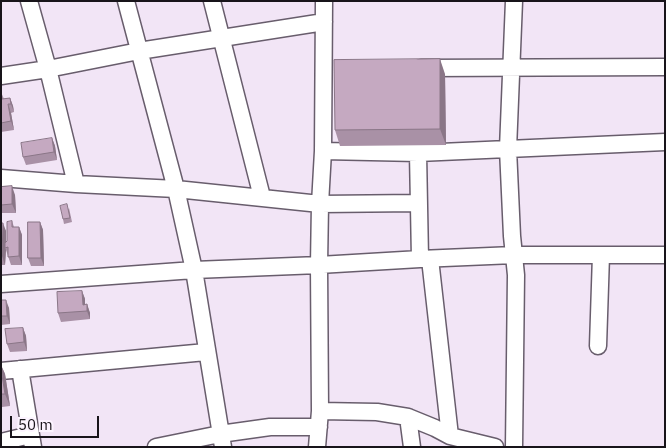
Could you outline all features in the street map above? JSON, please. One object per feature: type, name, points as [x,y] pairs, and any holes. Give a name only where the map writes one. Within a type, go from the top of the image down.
[{"type":"street","points":[[29,1],[76,184]]},
{"type":"street","points":[[126,1],[176,189],[194,270],[222,440]]},
{"type":"street","points":[[212,1],[262,197]]},
{"type":"street","points":[[317,447],[319,419],[319,265],[323,151],[324,1]]},
{"type":"street","points":[[514,1],[508,149],[516,275],[514,447]]},
{"type":"street","points":[[1,76],[139,51],[324,22]]},
{"type":"street","points":[[403,68],[665,67]]},
{"type":"street","points":[[324,68],[344,68]]},
{"type":"street","points":[[323,151],[418,153],[665,142]]},
{"type":"street","points":[[418,153],[418,203],[450,436]]},
{"type":"street","points":[[1,178],[176,189],[320,204],[418,203]]},
{"type":"street","points":[[1,284],[194,270],[514,255],[665,255]]},
{"type":"street","points":[[598,346],[602,255]]},
{"type":"street","points":[[1,371],[206,352]]},
{"type":"street","points":[[1,442],[31,441],[20,369]]},
{"type":"street","points":[[156,447],[222,440],[270,427],[377,412],[408,417],[450,436],[494,447]]},
{"type":"street","points":[[408,417],[412,447]]},
{"type":"building","points":[[440,59],[440,129],[335,130],[334,60]]},
{"type":"building","points":[[1,94],[2,99],[10,98],[11,104],[8,104],[11,121],[1,123]]},
{"type":"building","points":[[52,138],[54,152],[23,157],[21,143]]},
{"type":"building","points":[[12,186],[12,204],[1,205],[1,187]]},
{"type":"building","points":[[67,204],[70,218],[63,219],[60,206]]},
{"type":"building","points":[[12,221],[12,227],[19,227],[19,256],[8,257],[8,247],[5,248],[7,222]]},
{"type":"building","points":[[28,222],[40,222],[41,258],[28,258]]},
{"type":"building","points":[[1,223],[3,223],[2,256],[1,256]]},
{"type":"building","points":[[82,291],[83,305],[87,304],[87,311],[58,313],[57,292]]},
{"type":"building","points":[[1,300],[6,300],[7,316],[1,316]]},
{"type":"building","points":[[23,328],[24,342],[7,344],[5,329]]},
{"type":"building","points":[[1,369],[5,394],[1,394]]}]
